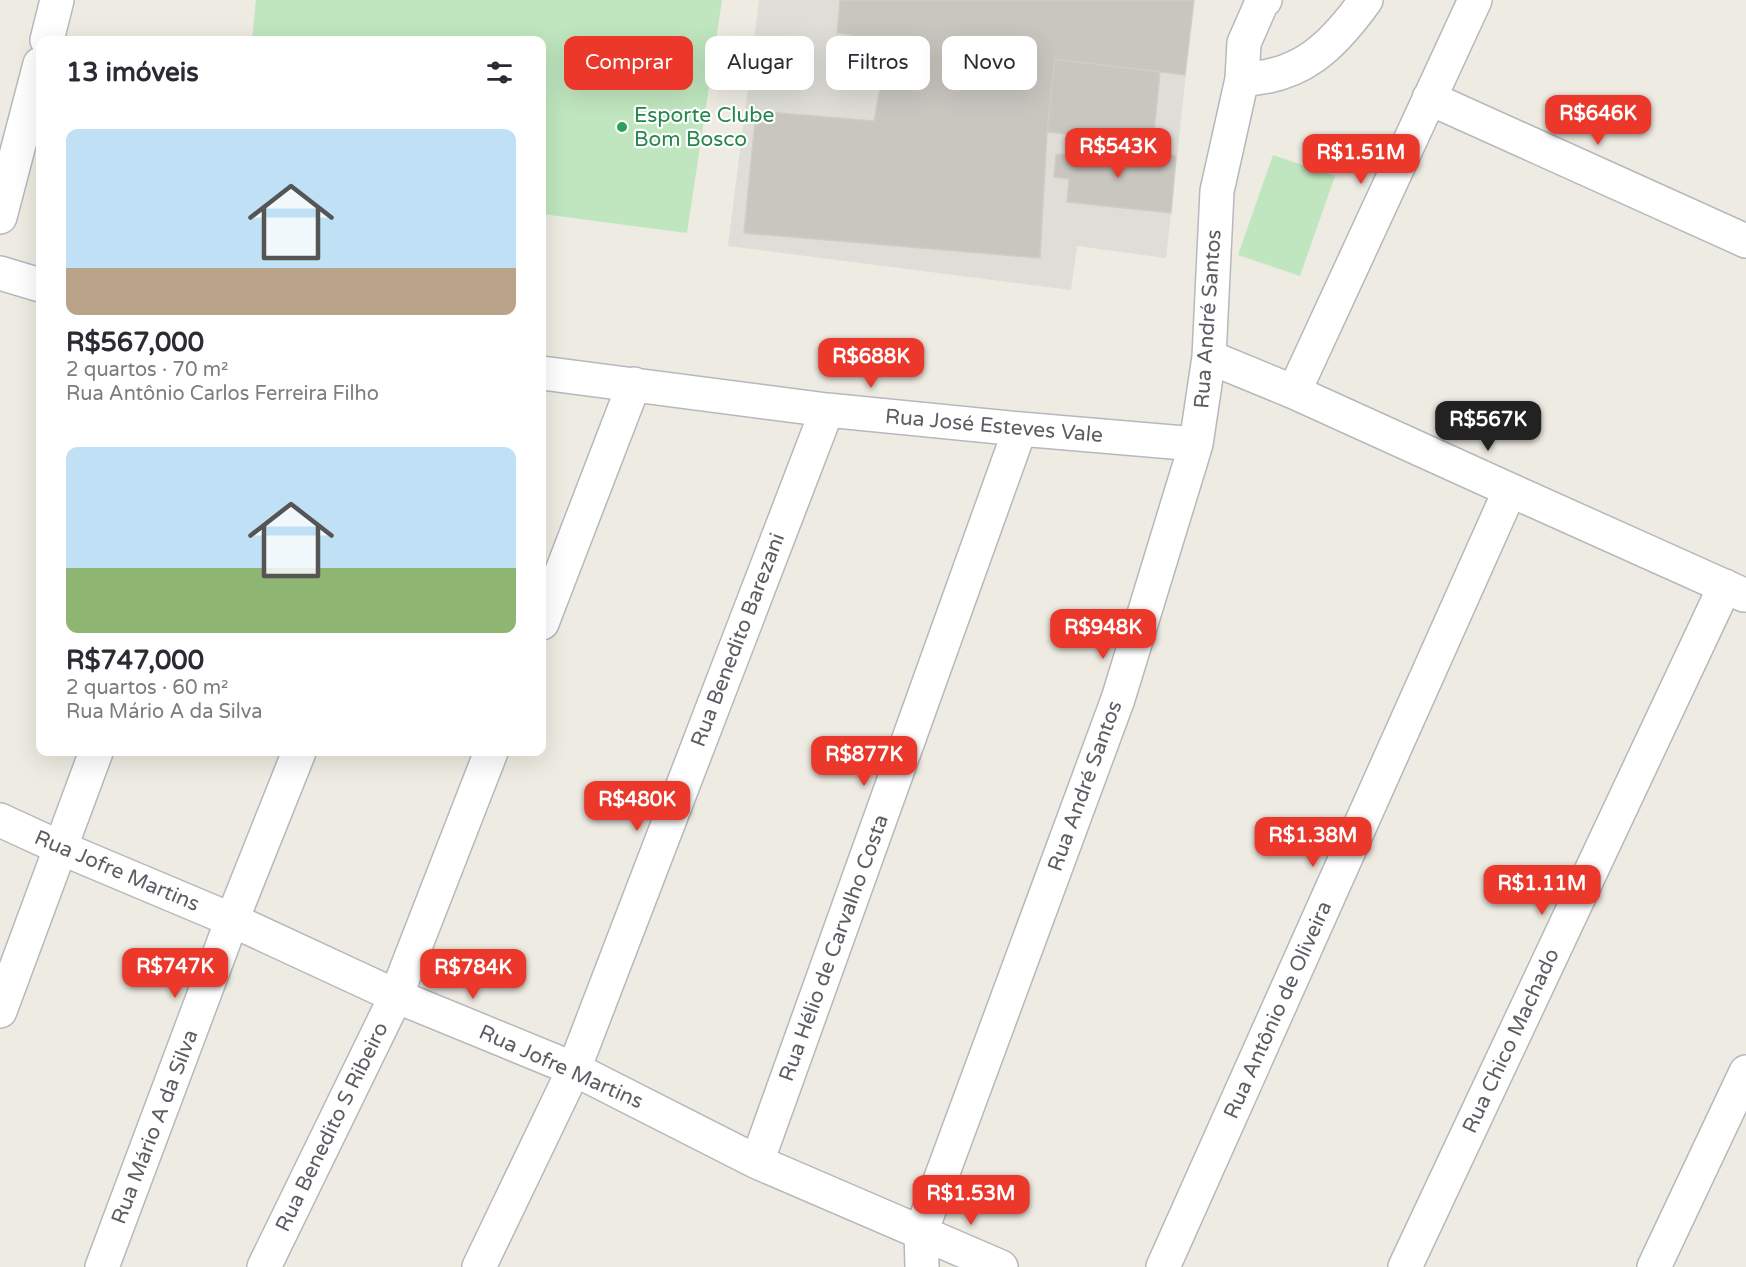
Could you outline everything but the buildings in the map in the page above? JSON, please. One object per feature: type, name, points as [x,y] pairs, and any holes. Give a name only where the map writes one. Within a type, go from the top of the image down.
[{"type":"street","points":[[48,36],[57,0]]},
{"type":"street","name":"Rua André Santos","points":[[921,1233],[1118,699],[1196,444],[1209,357],[1217,191],[1242,79],[1244,43],[1262,2],[1265,0]]},
{"type":"street","points":[[1242,79],[1263,79],[1289,70],[1321,52],[1354,17],[1366,0]]},
{"type":"street","points":[[1294,392],[1475,0]]},
{"type":"street","points":[[0,217],[36,79]]},
{"type":"street","points":[[1429,98],[1746,241]]},
{"type":"street","points":[[0,273],[36,284]]},
{"type":"street","points":[[1209,357],[1294,392],[1736,591]]},
{"type":"street","name":"Rua José Esteves Vale","points":[[546,373],[827,410],[1196,444]]},
{"type":"street","points":[[546,612],[634,384]]},
{"type":"street","name":"Rua Benedito Barezani","points":[[478,1267],[574,1069],[827,410]]},
{"type":"street","name":"Rua Hélio de Carvalho Costa","points":[[757,1162],[1020,429]]},
{"type":"street","name":"Rua Antônio de Oliveira","points":[[1163,1267],[1510,490]]},
{"type":"street","name":"Rua Chico Machado","points":[[1405,1267],[1736,591]]},
{"type":"street","points":[[0,1011],[95,756]]},
{"type":"street","name":"Rua Mário A da Silva","points":[[102,1267],[232,920],[297,756]]},
{"type":"street","name":"Rua Benedito S Ribeiro","points":[[264,1267],[396,996],[489,756]]},
{"type":"street","name":"Rua Jofre Martins","points":[[0,820],[232,920],[396,996],[574,1069],[757,1162],[921,1233]]},
{"type":"street","points":[[1654,1267],[1746,1072]]},
{"type":"street","points":[[922,1267],[921,1233],[1001,1267]]},
{"type":"shaded area","points":[[759,0],[1194,0],[1166,258],[1077,246],[1071,290],[728,246],[748,90],[814,90],[814,36],[754,36]]},
{"type":"green space","name":"Esporte Clube Bom Bosco","points":[[256,0],[722,0],[717,36],[705,36],[705,90],[708,90],[687,233],[546,215],[546,36],[252,36]]},
{"type":"green space","points":[[1273,155],[1335,176],[1300,276],[1238,255]]},
{"type":"place","name":"Esporte Clube Bom Bosco","points":[[622,127]]}]
